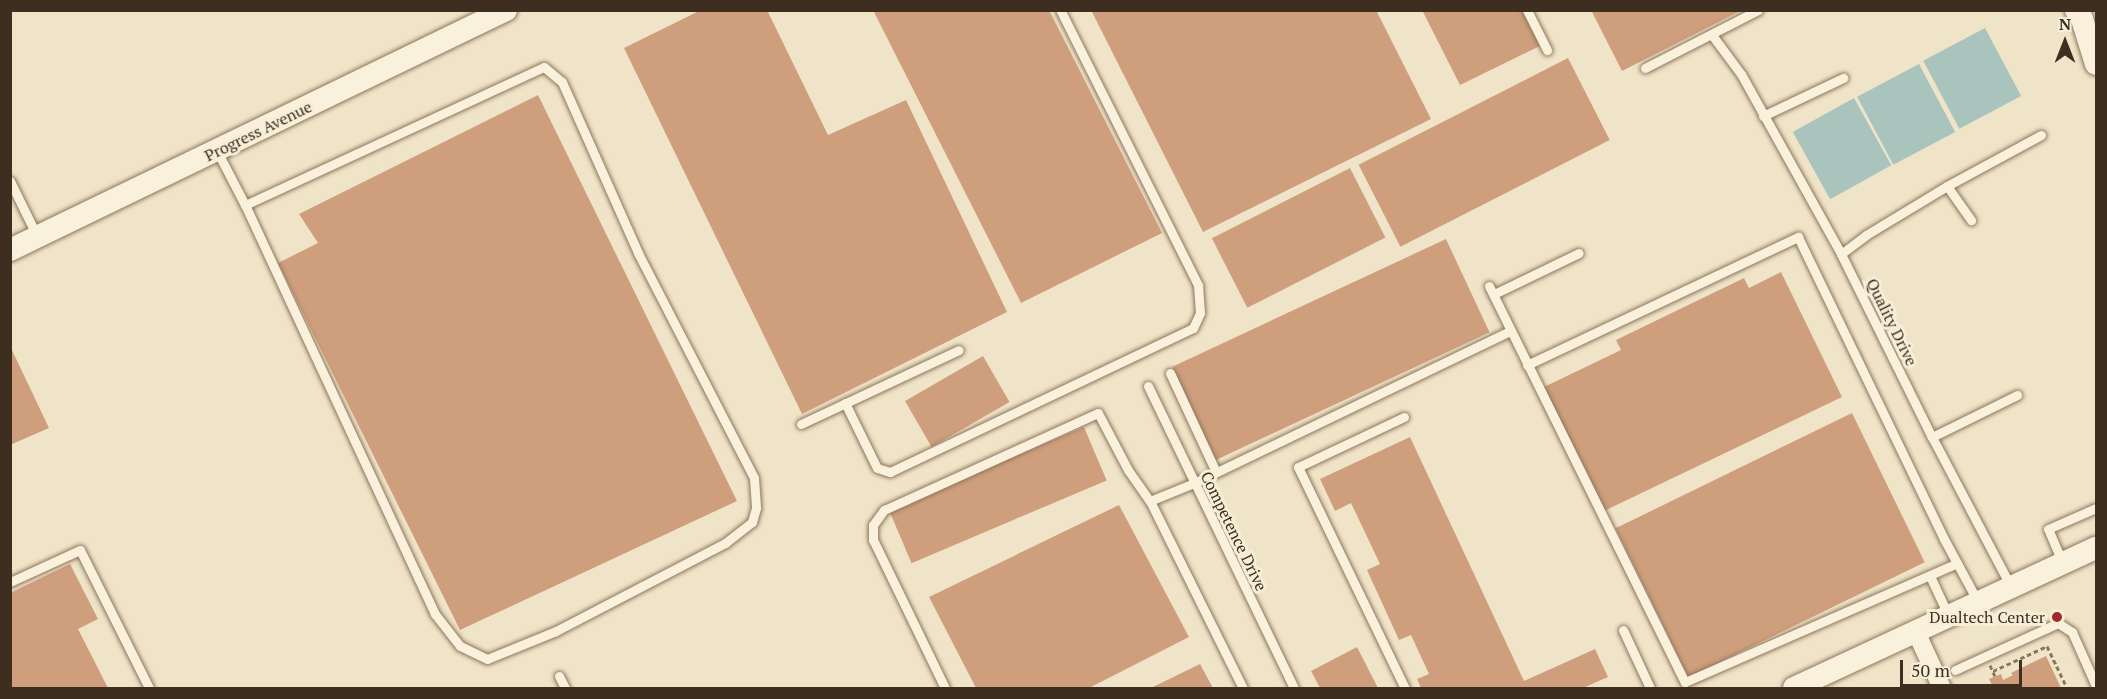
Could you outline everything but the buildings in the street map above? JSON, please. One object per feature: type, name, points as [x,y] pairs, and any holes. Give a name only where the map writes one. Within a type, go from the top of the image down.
[{"type":"street","name":"Progress Avenue","points":[[10,250],[506,10]]},
{"type":"street","points":[[2081,13],[2097,64]]},
{"type":"street","points":[[1794,688],[2097,548]]},
{"type":"street","points":[[1916,632],[1942,688]]},
{"type":"lane","points":[[845,403],[877,468],[890,472],[1193,328],[1200,313],[1198,285],[1060,10]]},
{"type":"lane","points":[[1527,10],[1547,50]]},
{"type":"lane","points":[[1645,68],[1758,10]]},
{"type":"lane","name":"Quality Drive","points":[[1712,35],[1741,74],[1841,254],[1932,437],[2011,587]]},
{"type":"lane","points":[[217,151],[245,205],[435,614],[460,646],[487,658],[556,631],[725,543],[752,522],[756,508],[754,478],[638,253],[562,82],[544,67],[245,205]]},
{"type":"lane","points":[[1763,116],[1843,78]]},
{"type":"lane","points":[[1841,254],[1866,235],[1947,186],[2041,135]]},
{"type":"lane","points":[[10,181],[37,236]]},
{"type":"lane","points":[[1947,186],[1971,220]]},
{"type":"lane","points":[[1527,365],[1798,237],[1978,602]]},
{"type":"lane","points":[[1579,253],[1492,290],[1510,331],[1685,682],[1957,563]]},
{"type":"lane","points":[[1150,501],[1194,483],[1510,331]]},
{"type":"lane","points":[[801,424],[959,350]]},
{"type":"lane","points":[[1170,373],[1216,472]]},
{"type":"lane","name":"Competence Drive","points":[[1148,386],[1294,688]]},
{"type":"lane","points":[[1932,437],[2017,395]]},
{"type":"lane","points":[[945,688],[873,540],[873,525],[884,510],[1098,413],[1128,470],[1150,501],[1243,688]]},
{"type":"lane","points":[[1404,417],[1298,467],[1405,688]]},
{"type":"lane","points":[[2063,564],[2048,529],[2097,508]]},
{"type":"lane","points":[[10,582],[80,550],[149,688]]},
{"type":"lane","points":[[1930,576],[1949,617]]},
{"type":"lane","points":[[1955,670],[2058,623],[2072,632],[2097,686]]},
{"type":"lane","points":[[1623,630],[1650,688]]},
{"type":"lane","points":[[559,676],[565,688]]},
{"type":"path","points":[[1993,671],[2047,646],[2067,688]]},
{"type":"water","points":[[1985,28],[2021,96],[1959,129],[1923,61]]},
{"type":"water","points":[[1919,64],[1955,132],[1893,165],[1857,97]]},
{"type":"water","points":[[1854,98],[1891,165],[1830,199],[1793,132]]},
{"type":"place","name":"Dualtech Center","points":[[2057,617]]}]
